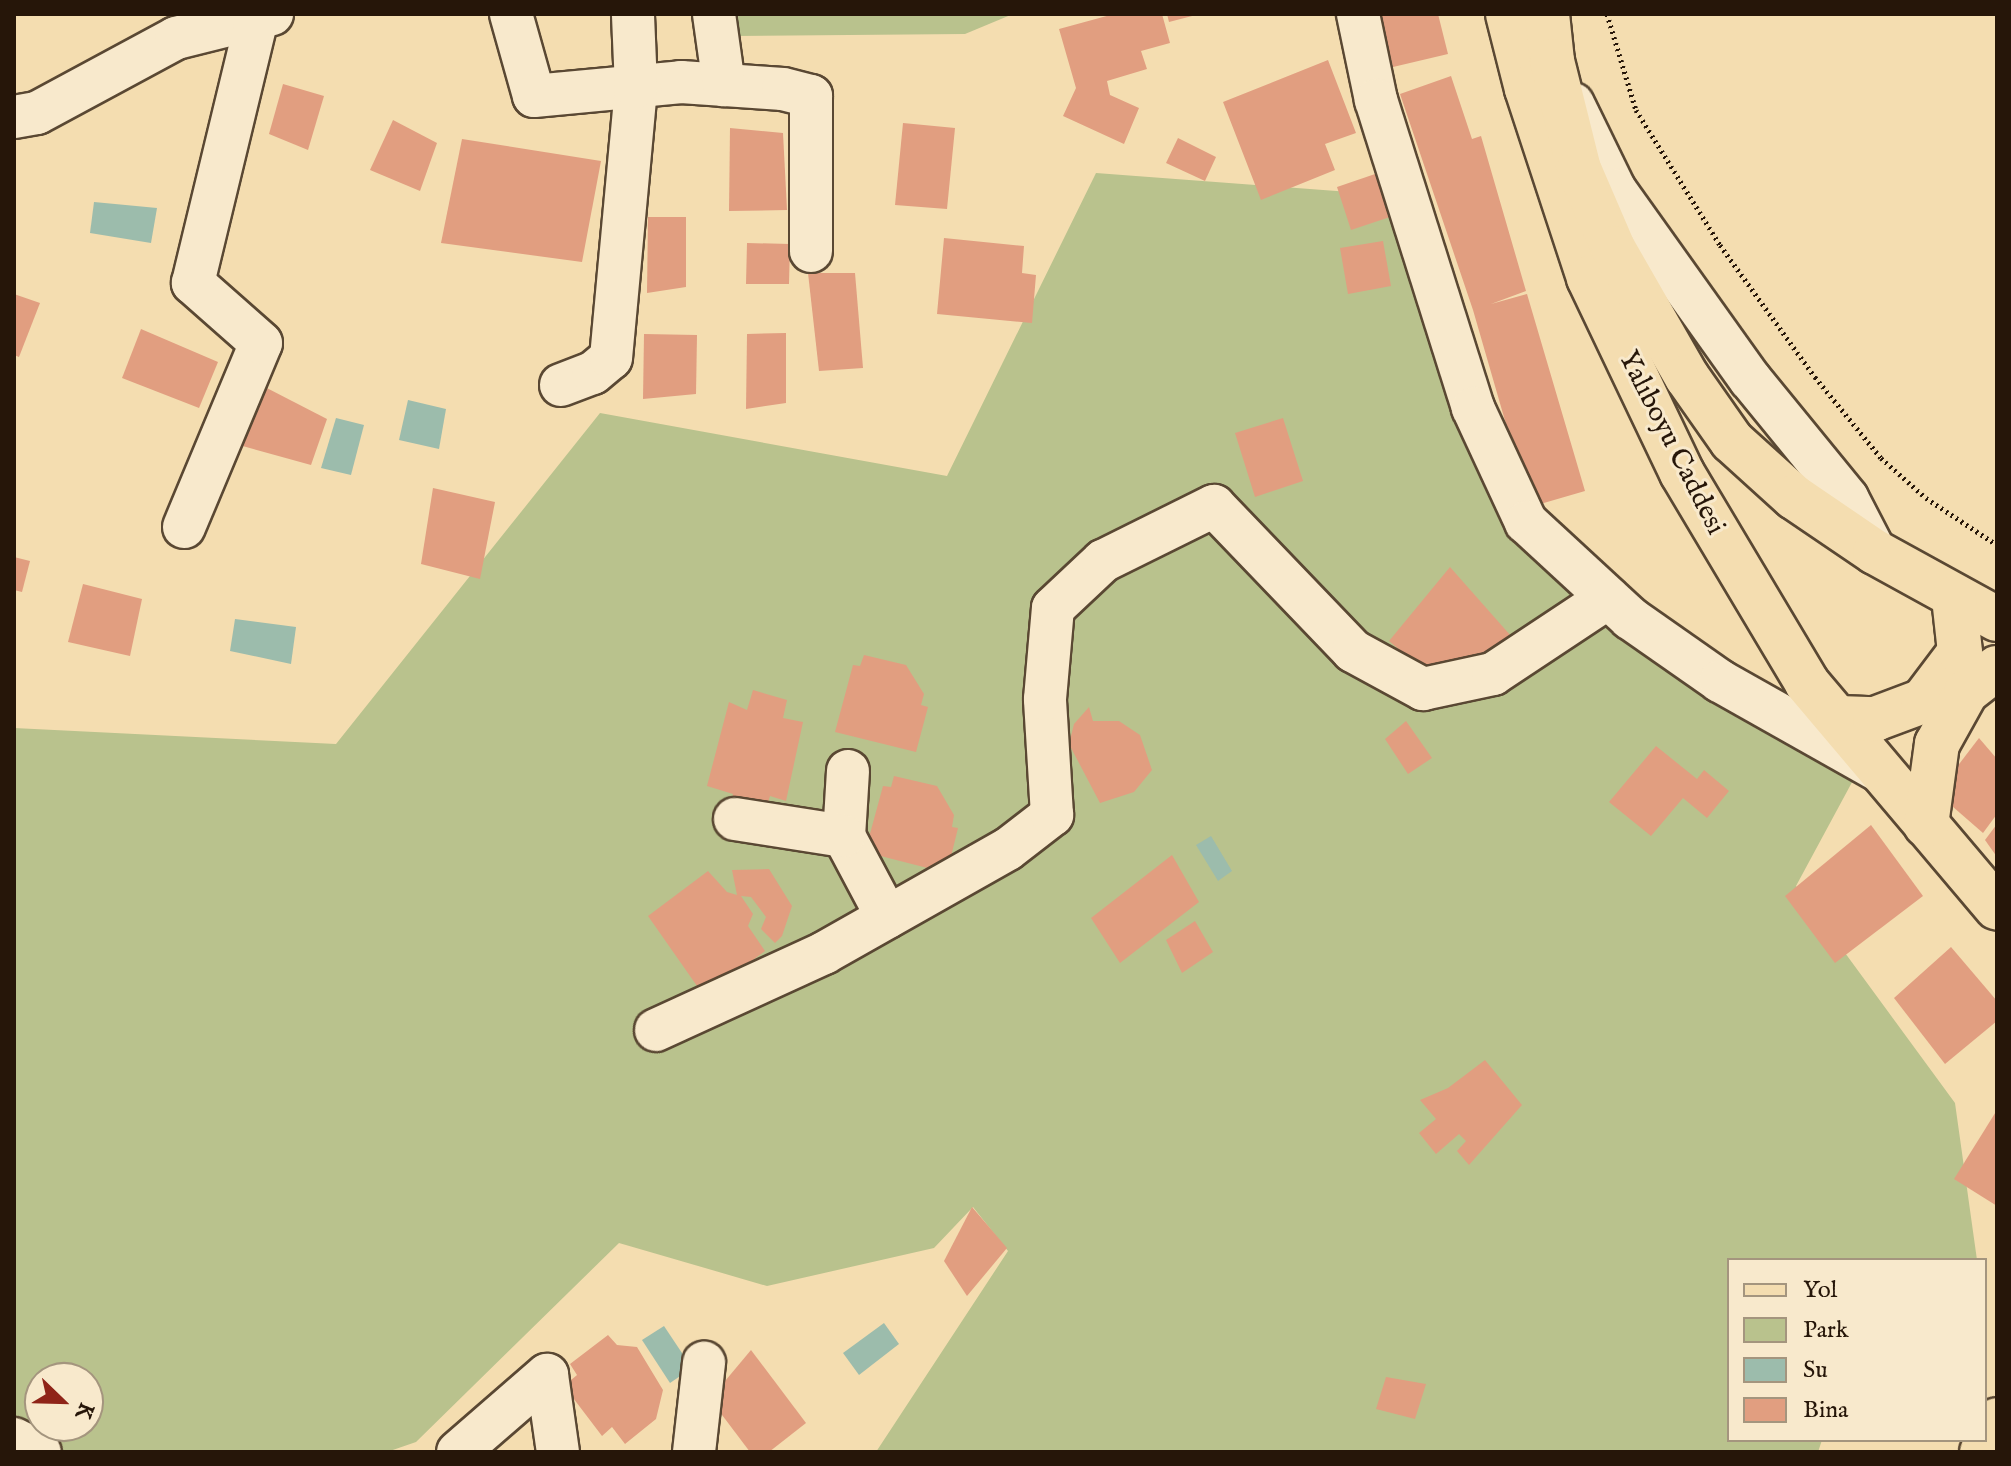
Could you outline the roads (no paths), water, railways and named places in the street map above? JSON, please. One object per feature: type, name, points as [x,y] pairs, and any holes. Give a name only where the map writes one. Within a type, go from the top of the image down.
[{"type":"main road","name":"Yalıboyu Caddesi","points":[[1508,14],[1527,89],[1589,278],[1693,493],[1782,644],[1838,718],[1997,908]]},
{"type":"main road","name":"Yalıboyu Caddesi","points":[[1547,14],[1552,61],[1579,169],[1613,248],[1687,377],[1732,441],[1794,497],[1875,552],[1997,619]]},
{"type":"main road","points":[[1838,718],[1875,719],[1923,701],[1960,652],[1954,598]]},
{"type":"main road","points":[[1926,825],[1937,744],[1966,692],[1997,668]]},
{"type":"main road","points":[[1987,1441],[1997,1420]]},
{"type":"street","points":[[511,14],[534,96],[636,87],[724,85],[783,89],[811,96],[811,251]]},
{"type":"street","points":[[561,385],[593,373],[611,358],[636,87],[633,14]]},
{"type":"street","points":[[714,14],[724,85]]},
{"type":"street","points":[[1358,14],[1376,100],[1473,408],[1526,522],[1608,598],[1720,681],[1883,773]]},
{"type":"street","points":[[14,117],[37,113],[176,38],[265,17],[193,283],[261,343],[184,527]]},
{"type":"street","points":[[656,1030],[824,953],[1008,849],[1052,815],[1045,699],[1053,608],[1103,561],[1214,506],[1353,651],[1423,689],[1493,674],[1608,598]]},
{"type":"street","points":[[848,771],[844,836],[887,917]]},
{"type":"street","points":[[735,819],[844,836]]},
{"type":"street","points":[[694,1452],[704,1363]]},
{"type":"street","points":[[458,1452],[547,1375],[558,1452]]},
{"type":"street","points":[[14,1439],[40,1452]]},
{"type":"water","points":[[94,202],[157,208],[151,243],[90,233]]},
{"type":"water","points":[[408,400],[446,409],[439,449],[399,440]]},
{"type":"water","points":[[336,418],[364,425],[351,475],[321,468]]},
{"type":"water","points":[[235,619],[296,627],[291,664],[230,651]]},
{"type":"water","points":[[1211,836],[1232,871],[1218,881],[1196,845]]},
{"type":"water","points":[[884,1323],[899,1344],[859,1375],[843,1353]]},
{"type":"water","points":[[664,1326],[692,1368],[670,1383],[642,1340]]}]
